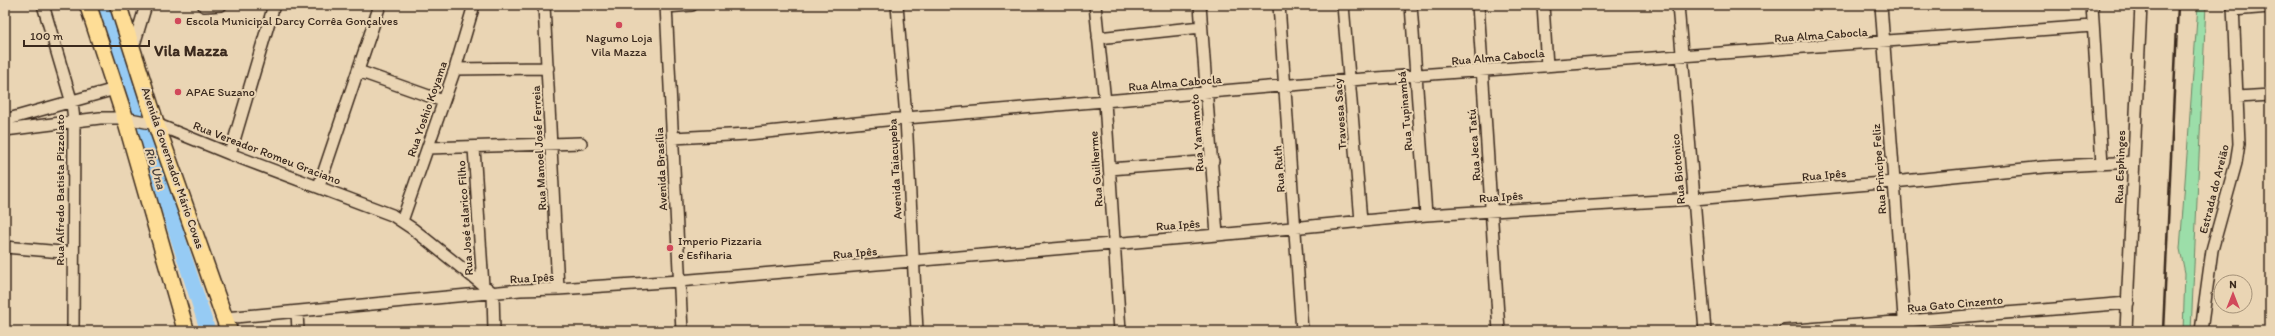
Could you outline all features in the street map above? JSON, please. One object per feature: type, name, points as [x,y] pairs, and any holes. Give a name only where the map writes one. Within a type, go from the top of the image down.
[{"type":"highway","points":[[88,5],[126,119],[186,331]]},
{"type":"highway","name":"Avenida Governador Mário Covas","points":[[118,5],[133,48],[154,123],[227,324]]},
{"type":"street","name":"Rua Alfredo Batista Pizzolato","points":[[43,5],[72,103],[74,120],[73,331]]},
{"type":"street","points":[[133,48],[146,5]]},
{"type":"street","points":[[204,6],[221,5]]},
{"type":"street","points":[[230,154],[274,5]]},
{"type":"street","points":[[319,186],[380,5]]},
{"type":"street","name":"Rua Yoshio Koyama","points":[[402,221],[455,69],[474,5]]},
{"type":"street","name":"Rua Manoel José Ferreia","points":[[544,5],[558,289]]},
{"type":"street","points":[[666,6],[692,5]]},
{"type":"street","name":"Avenida Taiacupeba","points":[[897,5],[906,118],[912,261],[917,331]]},
{"type":"street","name":"Rua Guilherme","points":[[1095,5],[1105,102],[1120,331]]},
{"type":"street","name":"Rua Yamamoto","points":[[1200,5],[1217,235]]},
{"type":"street","name":"Rua Ruth","points":[[1279,5],[1286,86],[1302,331]]},
{"type":"street","name":"Travessa Sacy","points":[[1343,5],[1361,221]]},
{"type":"street","name":"Rua Tupinambá","points":[[1411,5],[1426,215]]},
{"type":"street","name":"Rua Jeca Tatú","points":[[1478,5],[1499,331]]},
{"type":"street","points":[[1543,5],[1547,66]]},
{"type":"street","name":"Rua Biotonico","points":[[1678,5],[1681,58],[1705,331]]},
{"type":"street","name":"Rua Principe Feliz","points":[[1881,5],[1893,182],[1905,326]]},
{"type":"street","name":"Rua Esphinges","points":[[2092,5],[2102,164]]},
{"type":"street","name":"Rua Esphinges","points":[[2126,331],[2141,5]]},
{"type":"street","name":"Avenida Brasília","points":[[666,6],[682,331]]},
{"type":"street","points":[[2233,8],[2270,7]]},
{"type":"street","name":"Estrada do Areião","points":[[2202,331],[2212,250],[2236,163],[2239,144],[2233,8]]},
{"type":"street","name":"Rua Alma Cabocla","points":[[672,138],[748,134],[906,118],[1350,80],[1416,77],[1547,66],[1681,58],[2093,26]]},
{"type":"street","points":[[1098,38],[1201,27]]},
{"type":"street","points":[[455,69],[548,68]]},
{"type":"street","points":[[358,71],[443,102]]},
{"type":"street","points":[[5,120],[72,103],[115,89]]},
{"type":"street","points":[[2238,97],[2270,95]]},
{"type":"street","name":"Rua Vereador Romeu Graciano","points":[[5,130],[74,120],[126,119],[154,123],[230,154],[319,186],[402,221],[482,286],[493,293]]},
{"type":"street","points":[[428,148],[474,148],[581,143]]},
{"type":"street","name":"Rua José talarico Filho","points":[[474,148],[482,286]]},
{"type":"street","points":[[1110,169],[1212,161]]},
{"type":"street","name":"Rua Ipês","points":[[227,324],[297,312],[520,290],[679,281],[1217,235],[1426,215],[1694,199],[2044,167],[2133,162]]},
{"type":"street","points":[[5,247],[73,253]]},
{"type":"street","points":[[493,293],[494,331]]},
{"type":"street","name":"Rua Gato Cinzento","points":[[1784,331],[1905,326],[2128,303]]},
{"type":"street","points":[[297,312],[298,331]]},
{"type":"green space","points":[[2198,5],[2206,5],[2191,331],[2183,331],[2185,273],[2180,249]]},
{"type":"waterway","name":"Rio Una","points":[[103,5],[208,331]]},
{"type":"railway","points":[[2163,331],[2178,5]]},
{"type":"place","name":"Escola Municipal Darcy Corrêa Gonçalves","points":[[178,21]]},
{"type":"place","name":"Nagumo Loja Vila Mazza","points":[[619,25]]},
{"type":"place","name":"APAE Suzano","points":[[178,92]]},
{"type":"place","name":"Imperio Pizzaria e Esfiharia","points":[[670,248]]},
{"type":"district","name":"Vila Mazza","points":[[191,50]]}]
